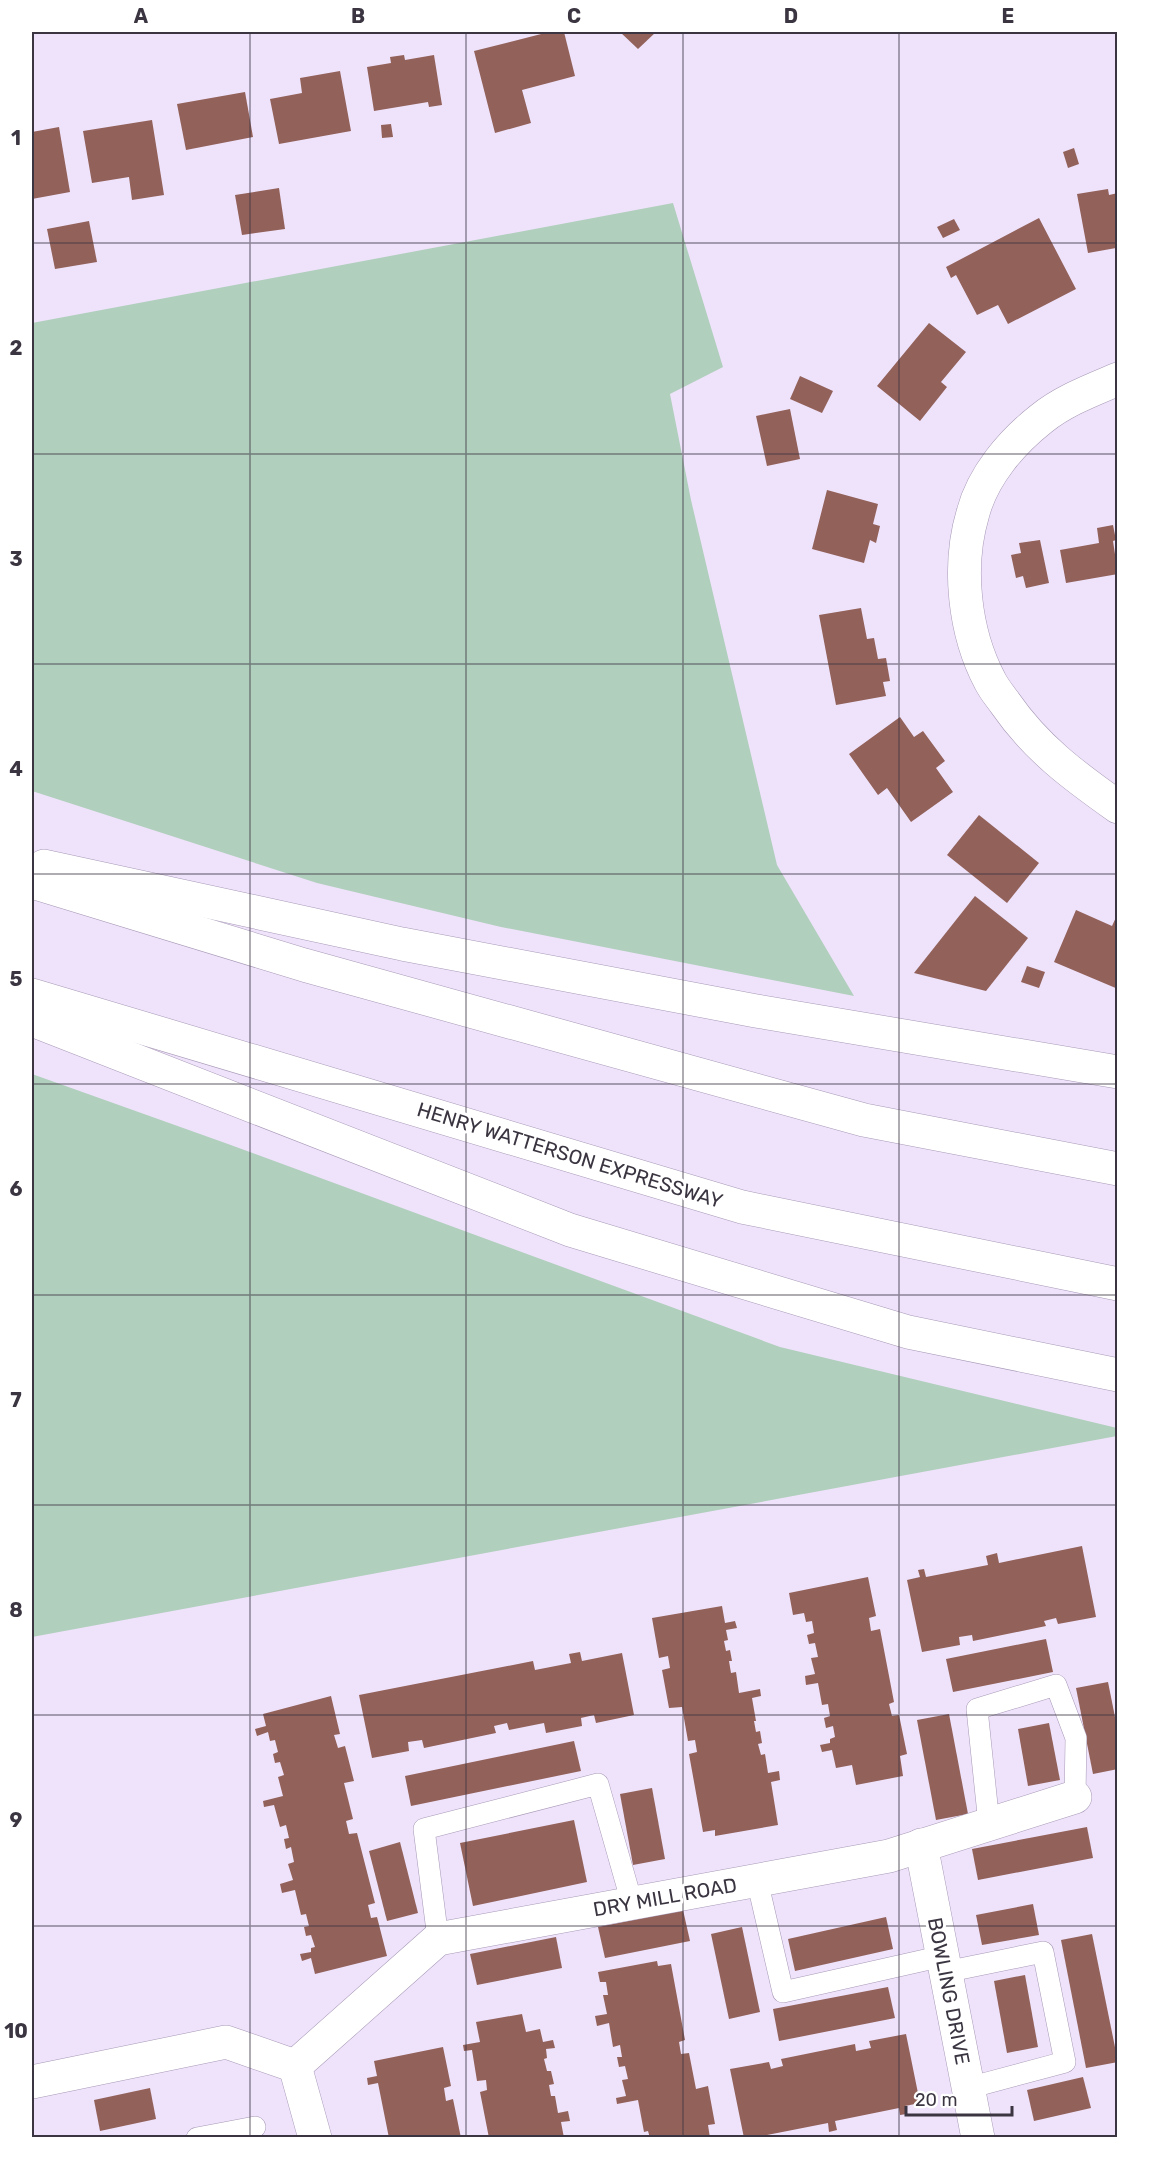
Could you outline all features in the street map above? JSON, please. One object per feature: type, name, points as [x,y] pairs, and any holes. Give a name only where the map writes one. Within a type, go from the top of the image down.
[{"type":"main road","points":[[1118,379],[1086,392],[1043,417],[1014,443],[991,473],[973,512],[966,549],[965,592],[973,637],[990,681],[1021,725],[1066,770],[1118,807]]},
{"type":"main road","points":[[32,863],[413,946],[756,1011],[1118,1072]]},
{"type":"main road","points":[[32,882],[304,965],[864,1119],[1118,1169]]},
{"type":"main road","name":"HENRY WATTERSON EXPRESSWAY","points":[[32,995],[742,1207],[1118,1284]]},
{"type":"main road","points":[[32,1020],[570,1230],[908,1332],[1118,1375]]},
{"type":"main road","name":"DRY MILL ROAD","points":[[438,1939],[889,1856],[1075,1797]]},
{"type":"main road","name":"BOWLING DRIVE","points":[[921,1845],[978,2138]]},
{"type":"main road","points":[[294,2066],[438,1939]]},
{"type":"main road","points":[[32,2082],[226,2042],[294,2066]]},
{"type":"main road","points":[[294,2066],[315,2138]]},
{"type":"lane","points":[[989,1824],[977,1709],[1056,1685],[1076,1738],[1075,1797]]},
{"type":"lane","points":[[438,1939],[424,1829],[598,1784],[632,1903]]},
{"type":"lane","points":[[757,1880],[783,1992],[944,1964],[1043,1952],[1065,2062],[968,2088]]},
{"type":"lane","points":[[197,2138],[255,2127]]},
{"type":"green space","points":[[673,203],[723,367],[670,394],[691,500],[777,865],[854,996],[501,927],[317,883],[32,791],[32,323]]},
{"type":"green space","points":[[32,1074],[780,1347],[1117,1428],[1117,1436],[32,1637]]},
{"type":"building","points":[[549,32],[564,32],[575,76],[522,90],[531,123],[495,133],[474,51]]},
{"type":"building","points":[[620,32],[656,32],[638,49]]},
{"type":"building","points":[[404,55],[405,60],[434,55],[442,105],[429,107],[428,102],[374,111],[367,67],[391,63],[390,57]]},
{"type":"building","points":[[340,71],[351,131],[279,144],[270,99],[302,93],[300,78]]},
{"type":"building","points":[[245,92],[253,137],[186,150],[177,104]]},
{"type":"building","points":[[152,120],[164,195],[132,200],[129,177],[92,183],[83,131]]},
{"type":"building","points":[[391,124],[393,137],[382,138],[381,125]]},
{"type":"building","points":[[59,127],[70,192],[32,199],[32,132]]},
{"type":"building","points":[[1074,148],[1079,164],[1068,168],[1063,152]]},
{"type":"building","points":[[279,188],[285,229],[242,235],[235,195]]},
{"type":"building","points":[[1108,189],[1109,195],[1118,193],[1118,252],[1116,248],[1088,253],[1077,194]]},
{"type":"building","points":[[1039,218],[1076,289],[1008,324],[998,305],[977,315],[956,275],[951,278],[946,267]]},
{"type":"building","points":[[954,219],[960,230],[943,238],[937,227]]},
{"type":"building","points":[[89,221],[97,262],[55,269],[47,229]]},
{"type":"building","points":[[929,323],[966,352],[941,382],[947,387],[920,421],[877,386]]},
{"type":"building","points":[[800,376],[833,391],[822,413],[790,399]]},
{"type":"building","points":[[790,409],[800,459],[767,466],[756,416]]},
{"type":"building","points":[[827,490],[878,504],[873,524],[880,526],[876,543],[870,540],[864,563],[812,549]]},
{"type":"building","points":[[1113,525],[1118,574],[1066,583],[1060,550],[1099,543],[1097,528]]},
{"type":"building","points":[[1040,540],[1049,583],[1026,588],[1023,576],[1016,578],[1011,555],[1021,553],[1019,543]]},
{"type":"building","points":[[861,608],[867,639],[874,638],[878,659],[886,658],[890,681],[883,682],[886,696],[836,705],[819,615]]},
{"type":"building","points":[[900,717],[914,737],[923,731],[945,761],[936,768],[953,792],[911,822],[887,788],[878,795],[849,754]]},
{"type":"building","points":[[979,815],[1039,863],[1007,903],[947,855]]},
{"type":"building","points":[[975,896],[1028,938],[986,991],[914,973]]},
{"type":"building","points":[[1076,910],[1112,926],[1118,913],[1118,989],[1054,962]]},
{"type":"building","points":[[1027,966],[1045,972],[1039,988],[1021,982]]},
{"type":"building","points":[[1082,1546],[1096,1617],[1058,1624],[1056,1618],[1044,1621],[1046,1626],[973,1641],[972,1635],[959,1637],[960,1645],[922,1652],[907,1580],[920,1577],[918,1570],[924,1569],[926,1577],[988,1565],[986,1556],[997,1553],[999,1563]]},
{"type":"building","points":[[868,1577],[876,1616],[869,1618],[871,1631],[880,1629],[894,1702],[889,1704],[892,1716],[899,1715],[907,1754],[900,1756],[903,1776],[856,1785],[852,1765],[836,1768],[832,1750],[822,1752],[820,1745],[830,1743],[830,1739],[835,1737],[833,1726],[826,1728],[824,1718],[830,1716],[828,1704],[822,1705],[818,1683],[806,1685],[805,1676],[815,1674],[811,1658],[818,1657],[815,1643],[809,1644],[807,1635],[814,1633],[812,1621],[806,1622],[804,1613],[793,1615],[789,1593]]},
{"type":"building","points":[[722,1606],[725,1623],[735,1621],[737,1628],[726,1630],[728,1640],[724,1641],[726,1651],[730,1650],[731,1673],[736,1672],[739,1693],[760,1689],[761,1696],[752,1698],[756,1732],[760,1731],[762,1743],[758,1744],[761,1755],[765,1754],[768,1773],[779,1771],[780,1780],[771,1782],[778,1825],[715,1836],[715,1830],[703,1832],[689,1754],[697,1752],[695,1740],[688,1741],[682,1707],[669,1708],[662,1670],[670,1668],[668,1656],[659,1658],[652,1618]]},
{"type":"building","points":[[1046,1639],[1053,1672],[953,1692],[946,1659]]},
{"type":"building","points":[[580,1652],[582,1661],[622,1653],[634,1715],[596,1723],[594,1715],[581,1718],[582,1726],[546,1733],[544,1723],[509,1730],[507,1723],[494,1726],[496,1733],[424,1748],[422,1740],[408,1742],[409,1751],[372,1758],[359,1695],[533,1661],[535,1670],[571,1663],[569,1654]]},
{"type":"building","points":[[1108,1682],[1118,1732],[1118,1769],[1093,1774],[1076,1688]]},
{"type":"building","points":[[331,1696],[340,1734],[334,1735],[338,1748],[345,1746],[354,1781],[344,1783],[353,1819],[346,1821],[349,1834],[357,1833],[375,1903],[368,1905],[371,1918],[377,1917],[387,1956],[315,1974],[311,1958],[302,1961],[300,1954],[311,1952],[311,1948],[315,1947],[311,1935],[306,1936],[304,1927],[309,1926],[306,1914],[301,1915],[295,1890],[282,1893],[280,1884],[293,1880],[288,1864],[294,1862],[291,1847],[286,1849],[284,1839],[289,1838],[286,1825],[280,1827],[274,1805],[264,1807],[263,1801],[283,1796],[278,1777],[284,1775],[280,1762],[275,1763],[273,1754],[278,1752],[275,1740],[270,1741],[268,1732],[257,1736],[255,1729],[266,1726],[263,1714]]},
{"type":"building","points":[[949,1714],[968,1814],[936,1820],[917,1720]]},
{"type":"building","points":[[1049,1723],[1060,1780],[1028,1786],[1018,1729]]},
{"type":"building","points":[[574,1741],[581,1771],[411,1806],[405,1776]]},
{"type":"building","points":[[652,1788],[665,1859],[633,1865],[620,1794]]},
{"type":"building","points":[[574,1820],[587,1882],[473,1906],[460,1843]]},
{"type":"building","points":[[1087,1827],[1093,1858],[978,1880],[972,1849]]},
{"type":"building","points":[[400,1842],[418,1913],[387,1921],[369,1851]]},
{"type":"building","points":[[1033,1904],[1039,1935],[982,1945],[976,1915]]},
{"type":"building","points":[[683,1910],[690,1941],[605,1958],[598,1927]]},
{"type":"building","points":[[886,1917],[893,1949],[795,1971],[788,1939]]},
{"type":"building","points":[[742,1927],[760,2012],[729,2019],[711,1934]]},
{"type":"building","points":[[1092,1934],[1118,2062],[1086,2068],[1061,1940]]},
{"type":"building","points":[[556,1937],[562,1968],[477,1985],[470,1954]]},
{"type":"building","points":[[657,1961],[658,1966],[671,1964],[685,2040],[679,2042],[681,2054],[689,2053],[696,2089],[708,2086],[715,2124],[708,2125],[710,2138],[650,2138],[648,2131],[644,2132],[638,2100],[617,2104],[616,2098],[626,2096],[622,2080],[628,2079],[625,2066],[619,2067],[617,2057],[622,2057],[620,2045],[613,2047],[609,2023],[597,2026],[595,2016],[607,2014],[603,1995],[608,1995],[606,1982],[600,1982],[598,1972]]},
{"type":"building","points":[[1025,1975],[1038,2047],[1007,2053],[994,1981]]},
{"type":"building","points":[[888,1987],[895,2018],[779,2041],[773,2009]]},
{"type":"building","points":[[522,2014],[526,2032],[540,2029],[543,2042],[553,2040],[555,2048],[546,2049],[547,2058],[544,2059],[547,2071],[551,2071],[554,2084],[549,2085],[551,2096],[555,2096],[558,2113],[568,2111],[570,2121],[561,2122],[564,2138],[489,2138],[480,2092],[487,2090],[486,2080],[477,2081],[472,2050],[464,2051],[463,2045],[480,2042],[476,2022]]},
{"type":"building","points":[[906,2034],[920,2103],[905,2106],[907,2114],[900,2115],[899,2108],[835,2121],[837,2130],[829,2132],[828,2123],[767,2135],[767,2138],[744,2138],[730,2069],[769,2062],[771,2069],[783,2066],[781,2059],[855,2044],[856,2051],[871,2048],[869,2041]]},
{"type":"building","points":[[443,2047],[451,2086],[444,2088],[446,2101],[453,2099],[461,2138],[389,2138],[378,2083],[368,2085],[367,2078],[377,2076],[374,2061]]},
{"type":"building","points":[[1083,2077],[1091,2108],[1034,2121],[1027,2090]]},
{"type":"building","points":[[150,2088],[156,2119],[100,2131],[94,2100]]}]
